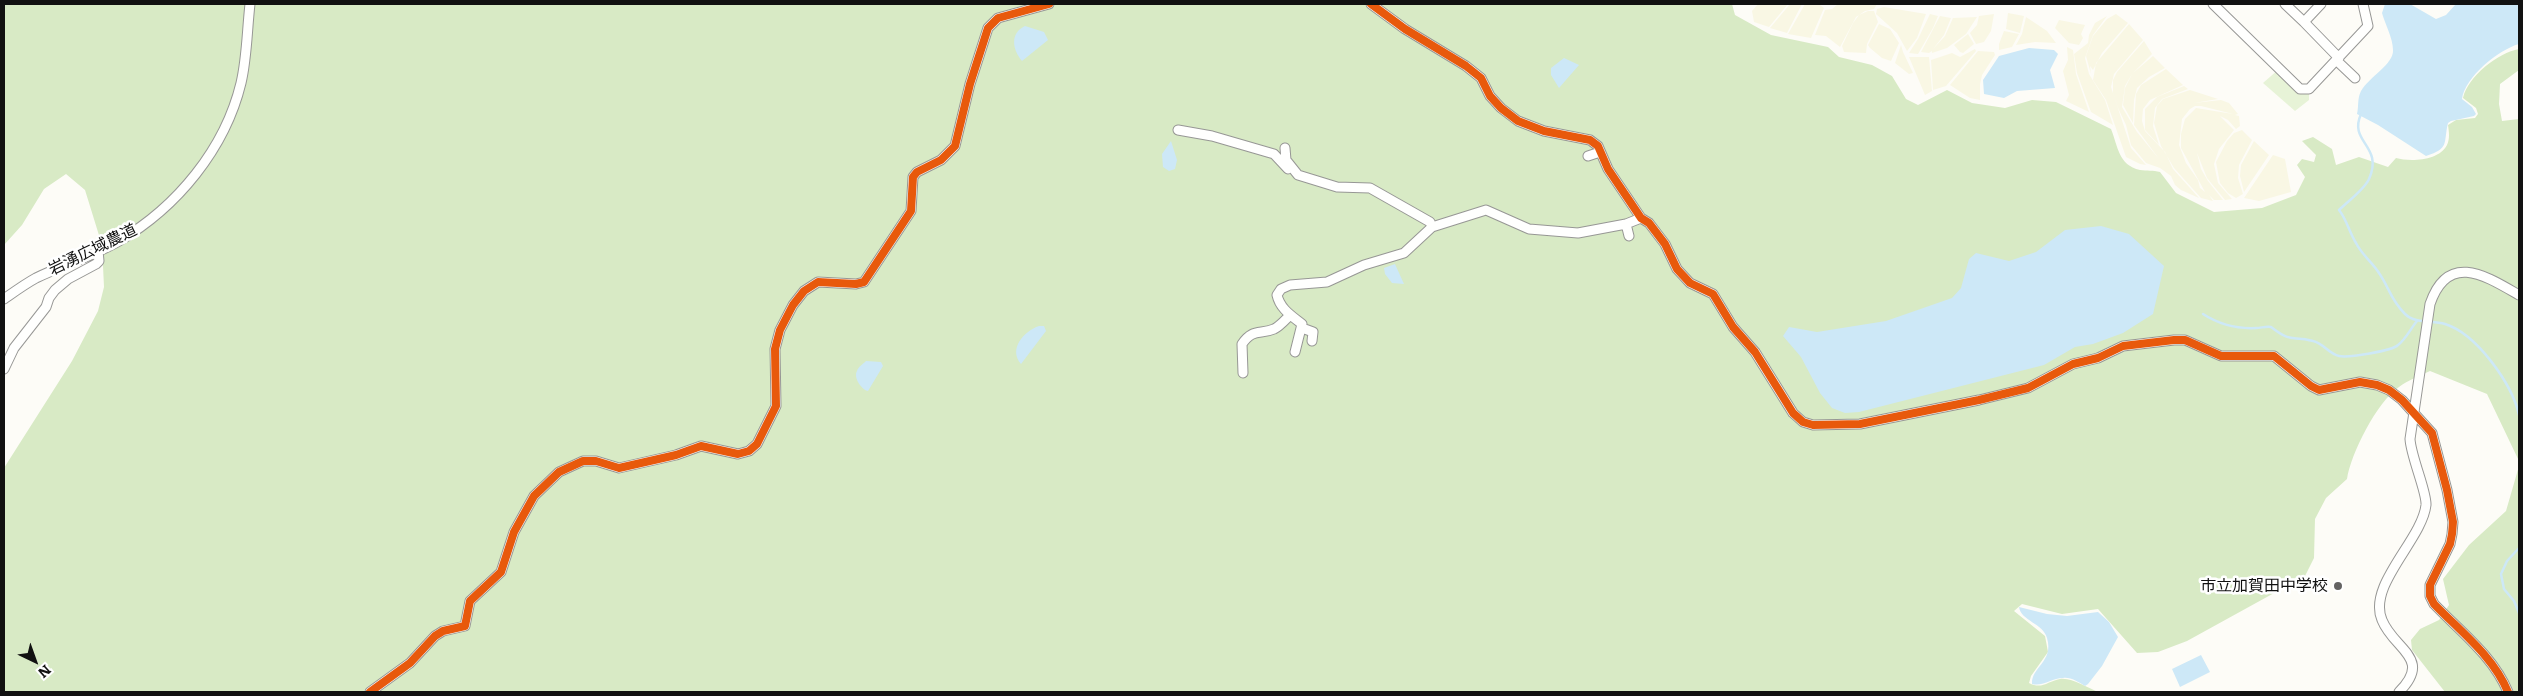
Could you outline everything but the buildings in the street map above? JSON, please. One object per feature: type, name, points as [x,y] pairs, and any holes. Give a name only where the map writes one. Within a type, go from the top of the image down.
[{"type":"street","name":"岩湧広域農道","points":[[4,299],[34,279],[118,242],[147,223],[194,176],[230,119],[241,82],[250,4]]},
{"type":"street","points":[[370,692],[410,663],[435,636],[443,631],[466,626],[470,601],[501,572],[514,532],[534,496],[559,472],[583,461],[596,461],[619,468],[676,455],[701,446],[738,454],[749,451],[757,444],[776,406],[775,349],[780,330],[793,305],[804,291],[818,282],[856,284],[864,282],[911,211],[913,206],[913,176],[941,160],[955,146],[970,84],[988,28],[998,18],[1049,4]]},
{"type":"street","points":[[1371,4],[1405,29],[1466,66],[1481,78],[1490,96],[1501,108],[1518,121],[1544,131],[1590,140],[1598,146],[1608,169],[1641,218],[1649,223],[1665,244],[1677,269],[1696,286],[1713,294],[1733,327],[1755,352],[1793,413],[1802,422],[1813,425],[1860,424],[1979,400],[2028,388],[2073,364],[2098,358],[2123,346],[2174,340],[2184,340],[2220,356],[2274,356],[2311,386],[2319,390],[2360,382],[2377,385],[2402,400],[2432,433],[2448,490],[2453,522],[2450,544],[2435,570],[2430,585],[2430,596],[2434,604],[2481,650],[2502,679],[2508,692]]},
{"type":"street","points":[[2213,4],[2300,89],[2309,89],[2368,26],[2363,4]]},
{"type":"street","points":[[2285,4],[2355,78]]},
{"type":"street","points":[[2304,22],[2321,4]]},
{"type":"street","points":[[1178,130],[1212,136],[1274,154],[1292,173],[1337,187],[1370,188],[1430,222],[1432,227]]},
{"type":"street","points":[[1285,148],[1286,160],[1298,175]]},
{"type":"street","points":[[1588,156],[1600,152]]},
{"type":"street","points":[[1295,352],[1302,324],[1291,316],[1278,302],[1277,296],[1281,288],[1290,285],[1327,282],[1364,265],[1404,253],[1432,227],[1486,210],[1529,228],[1578,233],[1626,224],[1641,218]]},
{"type":"street","points":[[1626,224],[1629,236]]},
{"type":"street","points":[[4,369],[14,348],[46,307],[49,298],[55,290],[68,279],[96,264],[99,261],[98,251]]},
{"type":"street","points":[[2399,692],[2410,681],[2413,672],[2412,662],[2406,651],[2381,619],[2381,595],[2415,530],[2426,504],[2411,454],[2410,439],[2428,315],[2433,294],[2439,286],[2460,273],[2471,271],[2481,273],[2519,294]]},
{"type":"street","points":[[1282,327],[1291,316]]},
{"type":"street","points":[[1243,373],[1242,344],[1244,341],[1253,332],[1276,328],[1291,316]]},
{"type":"street","points":[[1302,328],[1313,332],[1312,341]]},
{"type":"shaded area","points":[[1758,4],[1788,4],[1769,27],[1754,22],[1752,11]]},
{"type":"shaded area","points":[[1790,4],[1802,4],[1787,33],[1770,28]]},
{"type":"shaded area","points":[[1805,4],[1820,5],[1824,8],[1811,38],[1788,34]]},
{"type":"shaded area","points":[[1838,4],[1877,4],[1874,9],[1865,11],[1856,17],[1840,47],[1826,36],[1815,35],[1825,10],[1832,9]]},
{"type":"shaded area","points":[[1884,7],[1926,14],[1917,38],[1907,51],[1897,33],[1876,14],[1877,9]]},
{"type":"shaded area","points":[[1868,11],[1874,11],[1878,22],[1867,44],[1866,53],[1844,52],[1842,46],[1853,23],[1859,15]]},
{"type":"shaded area","points":[[2008,13],[2024,16],[2020,33],[2006,29]]},
{"type":"shaded area","points":[[1930,14],[1938,16],[1933,28],[1918,54],[1909,53],[1918,39]]},
{"type":"shaded area","points":[[1994,14],[1991,31],[1984,42],[1976,44],[1970,33],[1977,25],[1979,16]]},
{"type":"shaded area","points":[[2116,14],[2128,23],[2102,53],[2093,70],[2090,66],[2091,74],[2086,56],[2093,36],[2107,19]]},
{"type":"shaded area","points":[[1940,16],[1951,18],[1944,35],[1933,49],[1945,36],[1953,18],[1977,17],[1966,34],[1947,48],[1932,53],[1932,51],[1929,53],[1921,52]]},
{"type":"shaded area","points":[[2107,16],[2093,35],[2085,58],[2089,74],[2105,100],[2113,125],[2091,112],[2077,73],[2074,54],[2088,43],[2089,35],[2095,23]]},
{"type":"shaded area","points":[[2026,17],[2047,31],[2056,43],[2035,42],[2016,45],[2022,34]]},
{"type":"shaded area","points":[[2059,20],[2085,25],[2081,34],[2083,38],[2079,45],[2069,43],[2055,28]]},
{"type":"shaded area","points":[[1879,24],[1890,29],[1899,43],[1891,61],[1882,58],[1868,45]]},
{"type":"shaded area","points":[[2129,24],[2143,40],[2114,74],[2111,87],[2131,148],[2146,165],[2126,157],[2106,100],[2093,80],[2096,63]]},
{"type":"shaded area","points":[[2004,31],[2019,34],[2012,47],[1999,50],[1999,44]]},
{"type":"shaded area","points":[[1968,34],[1974,44],[1963,53],[1960,52],[1954,45]]},
{"type":"shaded area","points":[[2144,41],[2152,54],[2133,73],[2153,56],[2165,68],[2149,77],[2137,88],[2134,100],[2133,123],[2123,105],[2125,88],[2132,74],[2125,86],[2122,107],[2137,132],[2159,159],[2134,125],[2136,94],[2141,85],[2166,69],[2183,85],[2150,100],[2143,109],[2142,121],[2145,131],[2165,152],[2173,169],[2199,198],[2181,190],[2175,185],[2171,176],[2160,168],[2146,163],[2131,145],[2126,125],[2118,108],[2113,93],[2113,80],[2117,72]]},
{"type":"shaded area","points":[[1901,45],[1913,73],[1909,74],[1895,63]]},
{"type":"shaded area","points":[[2067,47],[2073,50],[2076,74],[2089,112],[2066,101],[2069,95],[2063,71],[2068,60]]},
{"type":"shaded area","points":[[1975,49],[1976,51],[1946,86],[1933,90],[1931,60],[1952,53],[1960,57]]},
{"type":"shaded area","points":[[1978,51],[1994,52],[1995,55],[1982,75],[1980,100],[1970,98],[1950,85]]},
{"type":"shaded area","points":[[1909,57],[1929,57],[1932,91],[1925,95]]},
{"type":"shaded area","points":[[2184,86],[2188,89],[2162,99],[2155,108],[2153,126],[2159,145],[2145,130],[2145,109],[2157,97]]},
{"type":"shaded area","points":[[2190,90],[2218,99],[2194,103],[2221,100],[2229,103],[2238,114],[2235,115],[2239,116],[2240,126],[2236,129],[2228,120],[2220,116],[2234,130],[2219,149],[2214,164],[2218,183],[2232,199],[2225,200],[2207,178],[2197,153],[2201,169],[2208,181],[2223,200],[2214,200],[2209,195],[2213,201],[2201,198],[2174,168],[2161,146],[2154,123],[2157,106],[2163,99]],"holes":[[[2195,106],[2201,106],[2233,114],[2196,108],[2185,119],[2181,134],[2181,148],[2205,192],[2200,188],[2198,180],[2186,163],[2179,145],[2182,119],[2190,109]]]},
{"type":"shaded area","points":[[2242,130],[2252,140],[2239,165],[2238,178],[2243,194],[2236,198],[2228,193],[2220,183],[2216,162],[2227,141],[2234,133]]},
{"type":"shaded area","points":[[2254,141],[2269,155],[2244,192],[2240,176],[2241,165]]},
{"type":"shaded area","points":[[2273,155],[2285,159],[2291,192],[2259,201],[2244,198]]},
{"type":"green space","points":[[4,4],[1732,4],[1735,15],[1771,35],[1828,47],[1839,57],[1872,65],[1892,76],[1906,99],[1918,105],[1947,90],[1972,103],[2005,108],[2032,100],[2056,102],[2111,129],[2120,154],[2127,164],[2140,170],[2160,172],[2176,193],[2214,212],[2262,208],[2296,195],[2305,177],[2297,165],[2302,159],[2314,162],[2316,155],[2302,141],[2313,137],[2332,149],[2336,165],[2359,157],[2388,167],[2396,158],[2416,160],[2438,154],[2448,143],[2448,125],[2456,120],[2475,118],[2478,114],[2476,108],[2463,98],[2477,74],[2493,60],[2519,49],[2519,70],[2500,84],[2499,104],[2502,121],[2519,119],[2519,461],[2487,394],[2430,371],[2406,382],[2391,394],[2374,416],[2359,442],[2347,479],[2326,498],[2315,519],[2314,558],[2305,576],[2187,641],[2158,652],[2137,653],[2098,609],[2062,614],[2022,604],[2014,611],[2045,636],[2048,652],[2031,676],[2029,683],[2038,686],[2064,679],[2074,681],[2098,692],[4,692],[4,468],[72,361],[98,311],[104,287],[102,245],[85,190],[66,174],[44,189],[22,225],[4,245]]},
{"type":"green space","points":[[2279,69],[2309,91],[2309,100],[2295,111],[2263,83]]},
{"type":"green space","points":[[2519,466],[2519,692],[2445,692],[2412,650],[2411,640],[2420,629],[2439,620],[2449,605],[2443,579],[2469,545],[2506,511]]},
{"type":"water","points":[[2385,4],[2410,4],[2436,19],[2446,15],[2456,4],[2519,4],[2519,44],[2493,58],[2469,82],[2462,99],[2472,107],[2476,114],[2448,123],[2442,148],[2426,156],[2378,125],[2357,114],[2361,91],[2390,60],[2392,55],[2392,41],[2382,13]]},
{"type":"water","points":[[1025,26],[1044,32],[1048,40],[1022,61],[1016,51],[1014,42],[1017,33]]},
{"type":"water","points":[[2029,48],[2054,50],[2058,54],[2050,70],[2055,88],[2017,91],[2004,98],[1984,94],[1983,80],[1999,56]]},
{"type":"water","points":[[1564,58],[1579,65],[1559,88],[1551,75],[1551,68]]},
{"type":"water","points":[[1171,141],[1177,160],[1175,169],[1169,171],[1163,167],[1162,154]]},
{"type":"water","points":[[2101,226],[2129,234],[2164,266],[2153,314],[2123,333],[2093,344],[2075,347],[2044,365],[1859,412],[1845,413],[1832,408],[1820,393],[1801,357],[1783,336],[1789,327],[1817,332],[1886,321],[1952,298],[1961,288],[1969,259],[1976,253],[2009,261],[2036,252],[2065,230]]},
{"type":"water","points":[[1395,264],[1404,284],[1392,283],[1385,274],[1384,268]]},
{"type":"water","points":[[1039,326],[1044,326],[1046,331],[1021,364],[1017,358],[1017,347],[1023,336]]},
{"type":"water","points":[[866,361],[881,362],[883,366],[868,391],[861,386],[856,377],[859,367]]},
{"type":"water","points":[[2019,607],[2047,614],[2067,616],[2098,612],[2109,622],[2118,637],[2102,666],[2085,686],[2069,678],[2059,678],[2036,685],[2032,684],[2035,673],[2047,653],[2047,638],[2041,629],[2024,616]]},
{"type":"water","points":[[2201,655],[2210,672],[2180,687],[2172,669]]},
{"type":"waterway","points":[[2361,114],[2358,124],[2359,132],[2370,151],[2372,168],[2369,179],[2363,187],[2339,210],[2354,239],[2383,279],[2396,304],[2405,314],[2419,321],[2445,324],[2469,338],[2481,349],[2501,375],[2509,389],[2519,415]]},
{"type":"waterway","points":[[2203,314],[2222,324],[2235,327],[2271,327],[2284,336],[2317,342],[2339,356],[2370,354],[2388,350],[2404,340],[2417,321]]},
{"type":"waterway","points":[[2519,548],[2507,561],[2501,574],[2504,589],[2514,601],[2519,613]]},
{"type":"cycle path","points":[[370,692],[410,663],[435,636],[443,631],[465,626],[470,601],[501,572],[514,532],[534,496],[559,472],[583,461],[596,461],[619,468],[676,455],[701,446],[738,454],[749,451],[757,444],[776,406],[775,349],[780,330],[793,305],[804,291],[818,282],[856,284],[864,282],[911,211],[913,177],[917,172],[941,160],[955,146],[970,84],[988,28],[998,18],[1049,4]]},
{"type":"cycle path","points":[[1371,4],[1405,29],[1466,66],[1481,78],[1490,96],[1501,108],[1518,121],[1544,131],[1590,140],[1598,146],[1608,169],[1641,218],[1649,223],[1665,244],[1677,269],[1690,283],[1713,294],[1733,327],[1755,352],[1793,413],[1803,422],[1813,425],[1860,424],[1979,400],[2028,388],[2073,364],[2098,358],[2123,346],[2174,340],[2185,340],[2221,356],[2274,356],[2311,386],[2319,390],[2360,382],[2377,385],[2389,390],[2402,400],[2432,433],[2447,490],[2453,522],[2452,534],[2450,544],[2430,585],[2430,596],[2434,604],[2494,667],[2508,692]]},
{"type":"place","name":"市立加賀田中学校","points":[[2338,586]]}]
